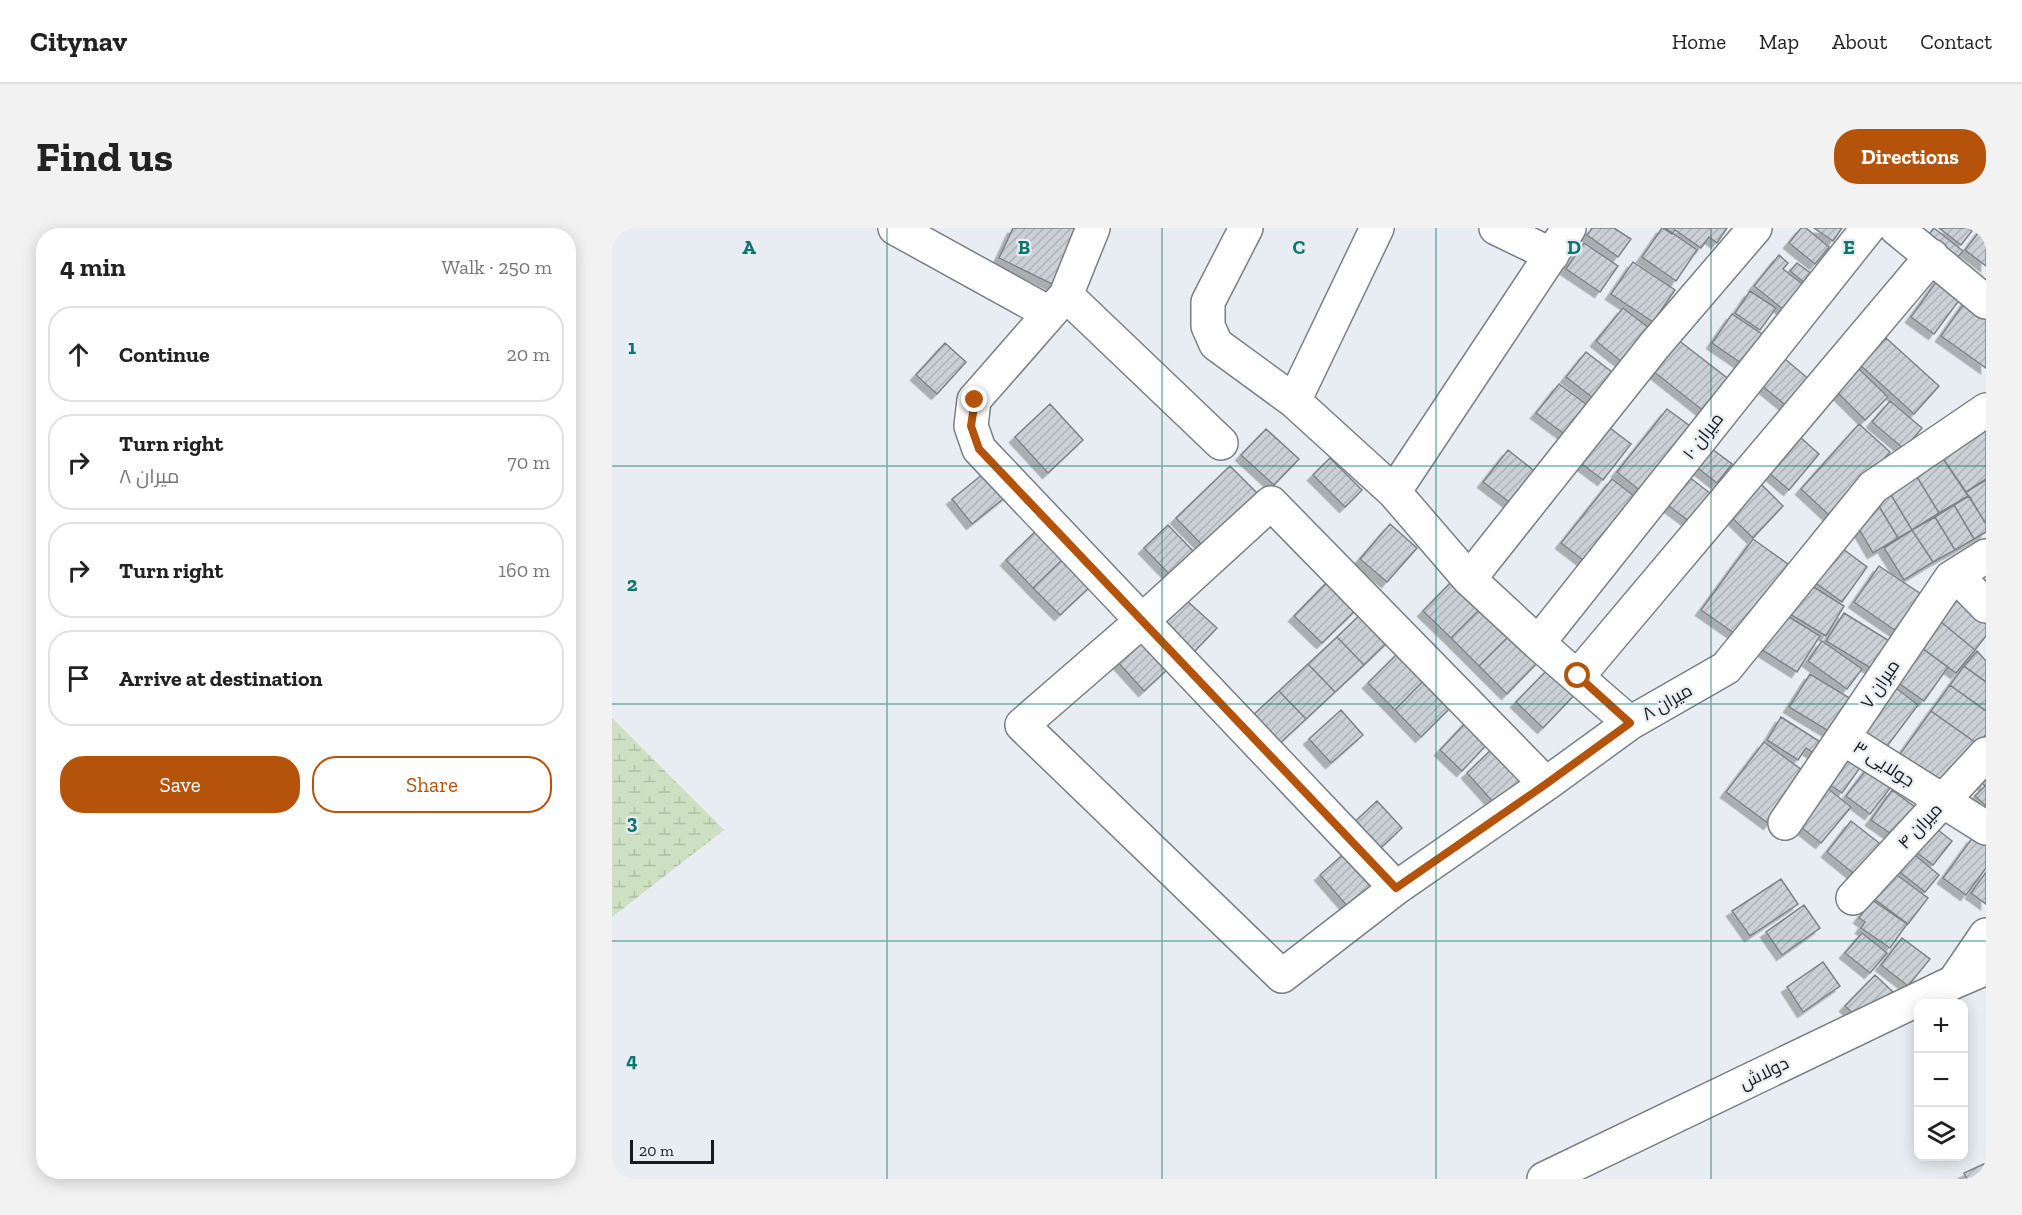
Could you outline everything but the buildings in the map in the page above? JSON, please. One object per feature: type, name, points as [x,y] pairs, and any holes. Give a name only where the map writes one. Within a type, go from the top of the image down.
[{"type":"street","points":[[895,228],[1058,304],[1221,443]]},
{"type":"street","points":[[1093,228],[1058,304],[975,400],[971,426],[979,449],[1396,888]]},
{"type":"street","points":[[1246,228],[1208,302],[1208,326],[1216,344],[1294,401],[1394,492],[1469,579],[1538,644],[1630,723]]},
{"type":"street","points":[[1294,401],[1377,228]]},
{"type":"street","points":[[1496,228],[1552,255]]},
{"type":"street","points":[[1394,492],[1569,228]]},
{"type":"street","points":[[1469,579],[1654,346],[1755,228]]},
{"type":"street","name":"میران ۱۰","points":[[1538,644],[1868,228]]},
{"type":"street","points":[[1896,228],[1986,302]]},
{"type":"street","points":[[1578,676],[1932,256]]},
{"type":"street","name":"میران ۸","points":[[1143,620],[1022,725],[1282,976],[1396,888],[1630,723],[1726,668],[1873,487],[1986,410]]},
{"type":"street","points":[[1143,620],[1271,503],[1546,784]]},
{"type":"street","name":"میران ۷","points":[[1785,823],[1951,578],[1986,556]]},
{"type":"street","points":[[1956,575],[1986,606]]},
{"type":"street","name":"جولایی ۳","points":[[1843,738],[1986,828]]},
{"type":"street","name":"میران ۴","points":[[1853,898],[1986,754]]},
{"type":"street","points":[[1954,982],[1986,935]]},
{"type":"street","name":"دولاش","points":[[1544,1179],[1986,968]]},
{"type":"green space","points":[[612,718],[724,830],[612,917]]},
{"type":"route","points":[[975,400],[971,426],[979,449],[1396,888],[1630,723],[1578,676]]}]
